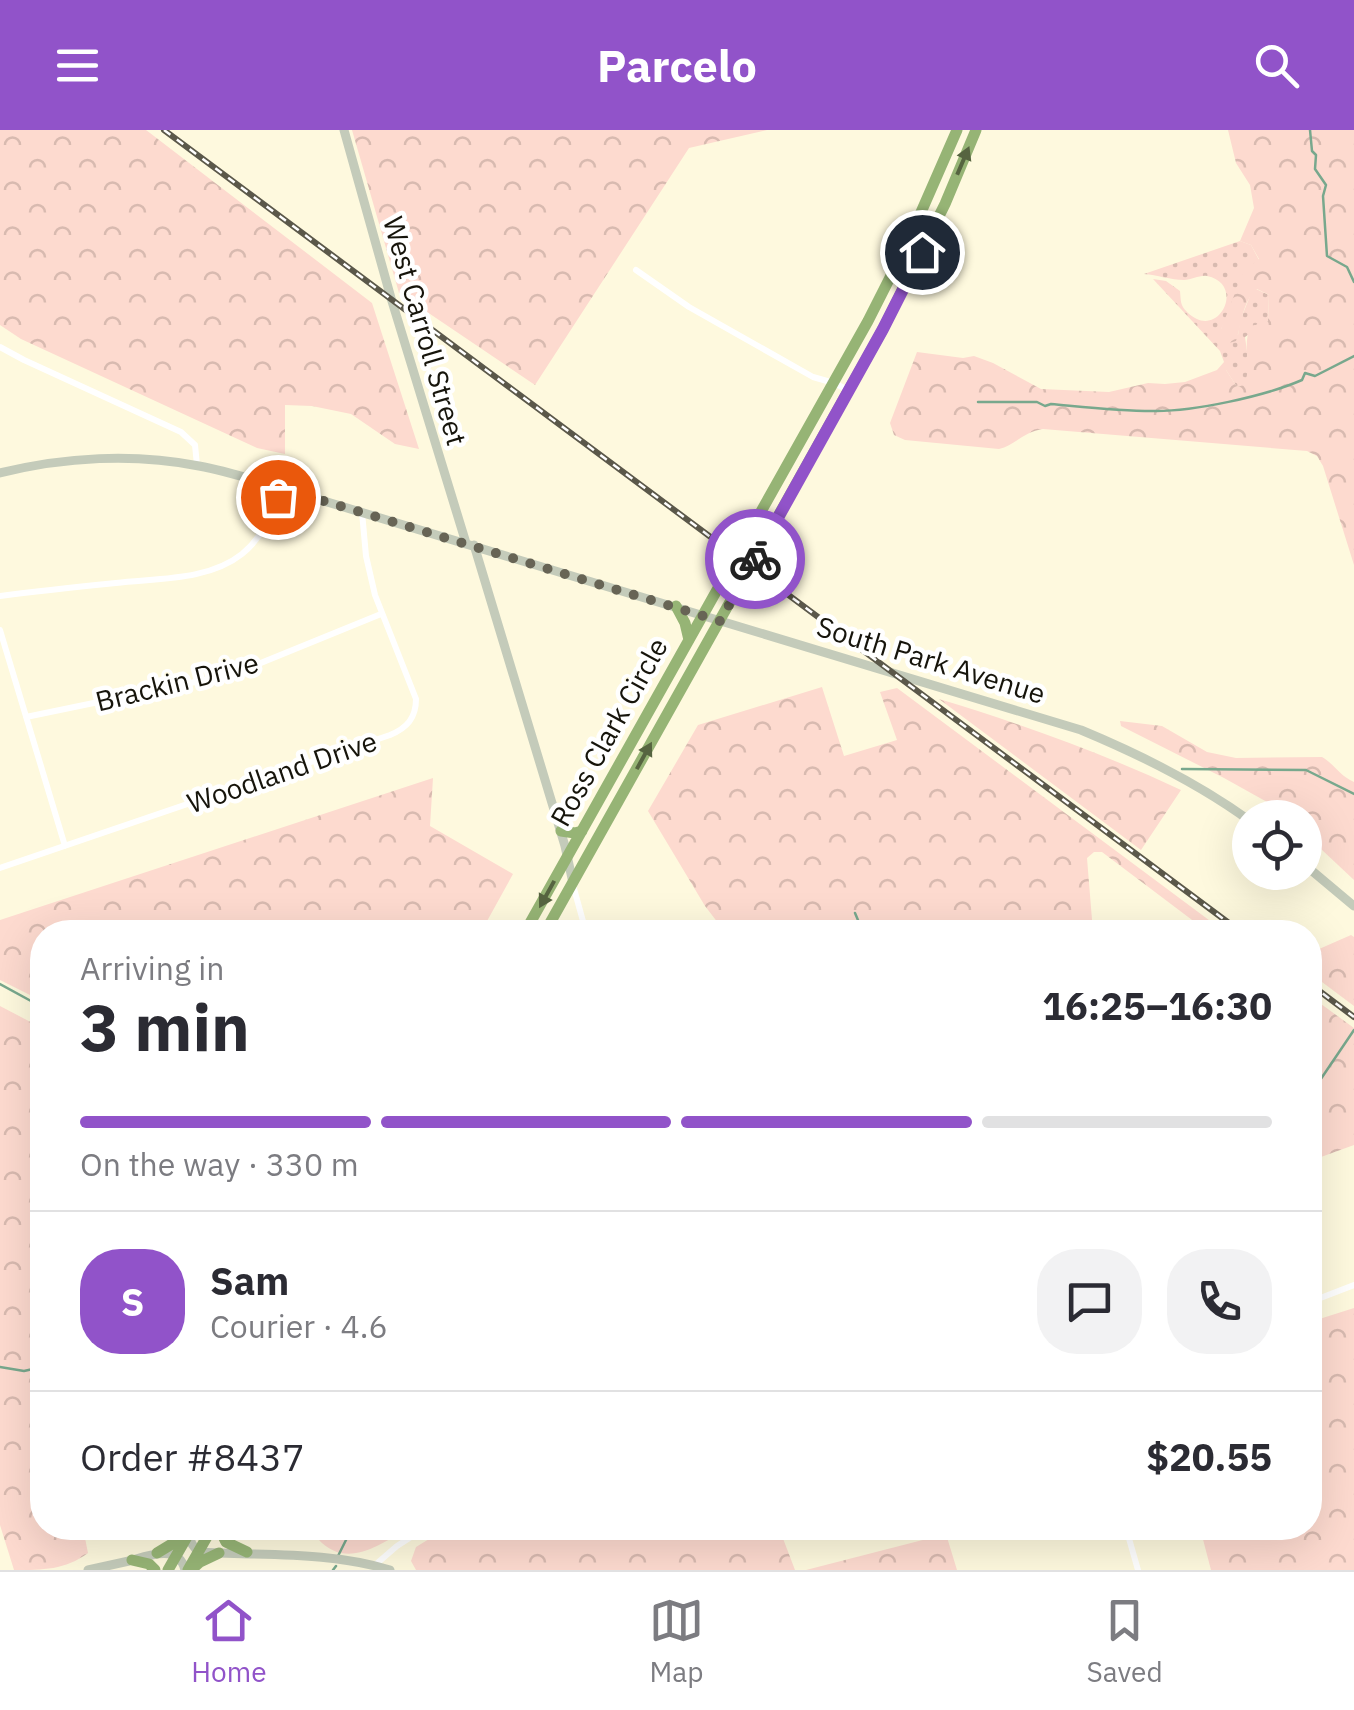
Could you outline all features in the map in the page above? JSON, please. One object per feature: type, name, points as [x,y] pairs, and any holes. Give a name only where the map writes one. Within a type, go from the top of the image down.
[{"type":"highway","name":"Ross Clark Circle","points":[[532,920],[834,383],[891,276],[957,130]]},
{"type":"highway","name":"Ross Clark Circle","points":[[553,920],[907,283],[976,130]]},
{"type":"highway","points":[[929,197],[945,204]]},
{"type":"highway","points":[[891,276],[907,283]]},
{"type":"highway","points":[[676,606],[689,640]]},
{"type":"highway","points":[[663,687],[678,695]]},
{"type":"highway","points":[[610,782],[625,790]]},
{"type":"highway","points":[[561,831],[574,834],[582,830]]},
{"type":"highway","points":[[156,1553],[178,1540]]},
{"type":"highway","points":[[168,1570],[185,1540]]},
{"type":"highway","points":[[188,1570],[206,1540]]},
{"type":"highway","points":[[224,1540],[247,1552]]},
{"type":"highway","points":[[188,1570],[219,1553]]},
{"type":"highway","points":[[132,1560],[150,1564],[156,1570]]},
{"type":"street","name":"West Carroll Street","points":[[344,130],[396,316],[561,831],[583,920]]},
{"type":"street","points":[[636,270],[688,307],[813,377],[848,391]]},
{"type":"street","points":[[0,347],[181,432],[196,449],[197,465]]},
{"type":"street","name":"South Park Avenue","points":[[0,473],[48,463],[102,459],[197,465],[1081,730],[1156,764],[1232,809]]},
{"type":"street","points":[[0,596],[216,569],[241,555],[257,540],[281,488]]},
{"type":"street","name":"Woodland Drive","points":[[0,868],[408,725],[415,712],[416,698],[381,614],[368,571],[362,512]]},
{"type":"street","name":"Brackin Drive","points":[[26,718],[234,674],[381,614]]},
{"type":"street","points":[[0,630],[65,846]]},
{"type":"street","points":[[1322,880],[1354,906]]},
{"type":"street","points":[[1322,1297],[1354,1285]]},
{"type":"street","points":[[191,1540],[198,1552],[247,1552],[375,1565],[390,1570]]},
{"type":"street","points":[[375,1565],[406,1540]]},
{"type":"street","points":[[1129,1540],[1138,1570]]},
{"type":"street","points":[[88,1570],[156,1553],[176,1556],[188,1570]]},
{"type":"green space","points":[[0,130],[150,133],[372,303],[419,449],[395,444],[351,414],[285,405],[285,454],[257,448],[21,339],[0,325]]},
{"type":"green space","points":[[352,130],[767,130],[689,148],[535,385],[399,293]]},
{"type":"green space","points":[[1228,130],[1354,130],[1354,565],[1323,466],[1317,456],[1307,451],[1043,429],[999,449],[905,440],[894,435],[890,423],[917,352],[974,356],[1041,389],[1109,392],[1148,383],[1185,382],[1217,370],[1226,370],[1237,387],[1244,385],[1248,333],[1251,326],[1268,321],[1269,295],[1257,289],[1252,294],[1236,341],[1225,341],[1221,329],[1244,270],[1259,259],[1251,245],[1240,241],[1254,208],[1250,185],[1236,163]]},
{"type":"green space","points":[[1240,241],[1251,245],[1259,260],[1221,329],[1238,335],[1252,291],[1269,295],[1268,321],[1245,337],[1250,373],[1244,386],[1237,387],[1226,370],[1217,370],[1224,362],[1220,351],[1153,279],[1166,281],[1180,291],[1187,312],[1198,320],[1209,321],[1224,309],[1225,289],[1219,281],[1207,276],[1184,280],[1144,274]]},
{"type":"green space","points":[[822,687],[844,756],[897,740],[880,692],[897,688],[1209,920],[1192,920],[1102,852],[1094,852],[1087,858],[1092,920],[716,920],[648,811],[698,725]]},
{"type":"green space","points":[[939,699],[1062,740],[1181,790],[1141,850]]},
{"type":"green space","points":[[1120,721],[1162,726],[1207,752],[1236,758],[1322,757],[1354,782],[1354,880],[1322,850],[1322,800],[1263,800],[1121,726]]},
{"type":"green space","points":[[433,778],[430,826],[513,874],[488,920],[30,920],[30,995],[0,980],[0,920]]},
{"type":"green space","points":[[1354,937],[1354,1006],[1322,982],[1322,948]]},
{"type":"green space","points":[[1322,1005],[1354,1028],[1354,1145],[1322,1157]]},
{"type":"green space","points":[[0,1006],[30,1022],[30,1540],[85,1540],[88,1553],[62,1566],[14,1570],[0,1525]]},
{"type":"green space","points":[[1354,1308],[1354,1570],[1211,1570],[1203,1540],[1322,1540],[1322,1318]]},
{"type":"green space","points":[[319,1540],[387,1540],[351,1554],[329,1548]]},
{"type":"green space","points":[[427,1540],[784,1540],[795,1570],[416,1570],[411,1561],[416,1547]]},
{"type":"green space","points":[[923,1540],[948,1540],[957,1570],[806,1570]]},
{"type":"waterway","points":[[1310,130],[1315,169],[1326,185],[1323,196],[1327,256],[1347,267],[1354,282]]},
{"type":"waterway","points":[[978,402],[1037,402],[1045,406],[1139,411],[1188,409],[1269,392],[1302,380],[1305,373],[1315,376],[1354,356]]},
{"type":"waterway","points":[[1182,769],[1306,770],[1354,794]]},
{"type":"waterway","points":[[855,913],[858,920]]},
{"type":"waterway","points":[[0,984],[30,1000]]},
{"type":"waterway","points":[[1322,1077],[1354,1030]]},
{"type":"waterway","points":[[0,1367],[30,1370]]},
{"type":"waterway","points":[[337,1558],[346,1540]]},
{"type":"waterway","points":[[333,1570],[336,1566]]},
{"type":"railway","points":[[164,130],[1225,920]]},
{"type":"railway","points":[[1322,993],[1354,1017]]},
{"type":"way so far","points":[[278,497],[281,488],[720,621],[755,559]]},
{"type":"route","points":[[755,559],[922,252]]}]
